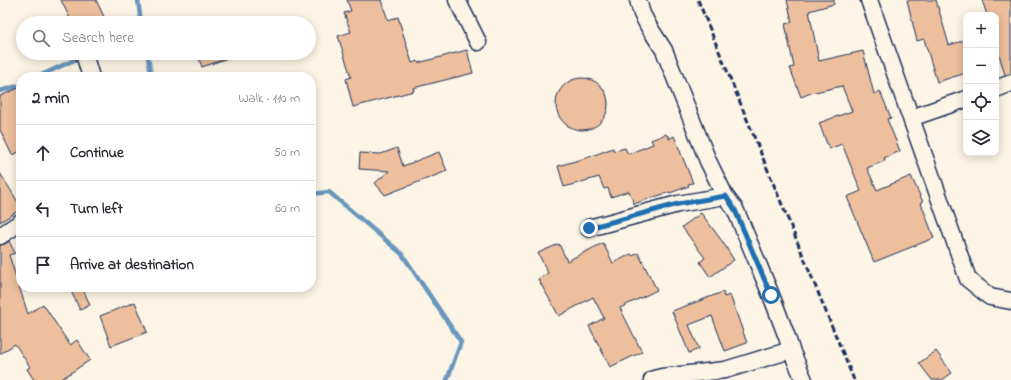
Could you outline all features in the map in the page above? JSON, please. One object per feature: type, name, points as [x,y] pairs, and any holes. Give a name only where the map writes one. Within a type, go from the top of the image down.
[{"type":"street","points":[[457,0],[478,42]]},
{"type":"street","points":[[638,0],[642,14],[664,50],[708,161],[735,210],[747,237],[804,380]]},
{"type":"street","points":[[869,0],[968,279],[990,297],[1011,301]]},
{"type":"street","points":[[86,60],[90,72]]},
{"type":"street","points":[[999,87],[1011,83]]},
{"type":"street","points":[[911,118],[963,100]]},
{"type":"street","points":[[589,228],[678,204],[726,196]]},
{"type":"street","points":[[0,236],[16,225]]},
{"type":"street","points":[[652,380],[662,377],[725,370],[791,350]]},
{"type":"building","points":[[61,0],[96,0],[104,16],[69,16]]},
{"type":"building","points":[[347,0],[381,0],[388,20],[398,17],[412,63],[418,61],[418,63],[467,50],[473,73],[413,88],[414,91],[353,107],[346,79],[351,77],[338,36],[351,32],[344,13],[351,11]]},
{"type":"building","points":[[787,0],[834,0],[834,4],[809,11],[819,61],[863,51],[874,94],[880,91],[891,118],[887,119],[900,151],[884,158],[885,161],[867,168],[877,190],[911,176],[923,202],[921,203],[934,238],[874,262],[847,197],[861,191],[842,144],[829,149],[819,123],[852,111],[842,86],[811,93],[801,97],[790,68],[794,67],[785,24],[792,22]]},
{"type":"building","points":[[907,0],[936,0],[949,45],[963,41],[963,74],[937,82],[924,39],[917,41]]},
{"type":"building","points":[[982,0],[1011,0],[1011,74],[1005,75],[999,54],[999,12],[986,12]]},
{"type":"building","points":[[200,60],[222,60],[202,67]]},
{"type":"building","points":[[577,78],[587,78],[601,85],[608,99],[608,109],[601,123],[587,130],[577,130],[567,126],[560,119],[556,109],[556,99],[560,89],[567,82]]},
{"type":"building","points":[[16,89],[16,153],[12,155],[0,130],[0,96]]},
{"type":"building","points":[[666,134],[669,136],[669,139],[674,136],[693,183],[688,184],[689,186],[634,204],[629,191],[611,197],[608,188],[604,189],[599,177],[564,187],[558,166],[613,148],[614,151],[625,148],[628,154],[653,144],[651,140]]},
{"type":"building","points":[[397,148],[403,166],[439,152],[447,171],[385,195],[375,183],[389,171],[359,169],[360,153],[381,154]]},
{"type":"building","points":[[0,173],[16,199],[16,212],[0,222]]},
{"type":"building","points":[[701,213],[734,260],[710,277],[700,262],[705,258],[682,227]]},
{"type":"building","points":[[9,241],[15,253],[9,255],[16,277],[16,292],[21,292],[28,314],[43,304],[70,345],[77,340],[90,360],[60,380],[34,380],[27,369],[30,367],[15,344],[0,354],[0,245]]},
{"type":"building","points":[[603,243],[613,263],[631,254],[633,256],[638,253],[657,290],[620,308],[642,352],[610,367],[589,326],[604,318],[593,297],[559,316],[538,279],[548,273],[538,253],[559,244],[567,261]]},
{"type":"building","points":[[71,292],[84,292],[90,305],[80,310]]},
{"type":"building","points":[[723,292],[724,297],[730,295],[747,343],[725,351],[712,316],[689,325],[699,349],[689,353],[672,311]]},
{"type":"building","points":[[135,302],[147,332],[111,346],[100,316]]},
{"type":"building","points":[[936,351],[952,373],[942,380],[932,380],[919,363]]},
{"type":"waterway","points":[[138,0],[140,16]]},
{"type":"waterway","points":[[48,72],[74,60]]},
{"type":"waterway","points":[[148,60],[151,72]]},
{"type":"waterway","points":[[0,91],[16,86]]},
{"type":"waterway","points":[[316,193],[329,192],[402,254],[461,342],[447,380]]},
{"type":"railway","points":[[698,0],[854,380]]},
{"type":"route","points":[[589,228],[678,204],[726,196],[735,210],[771,295]]}]
